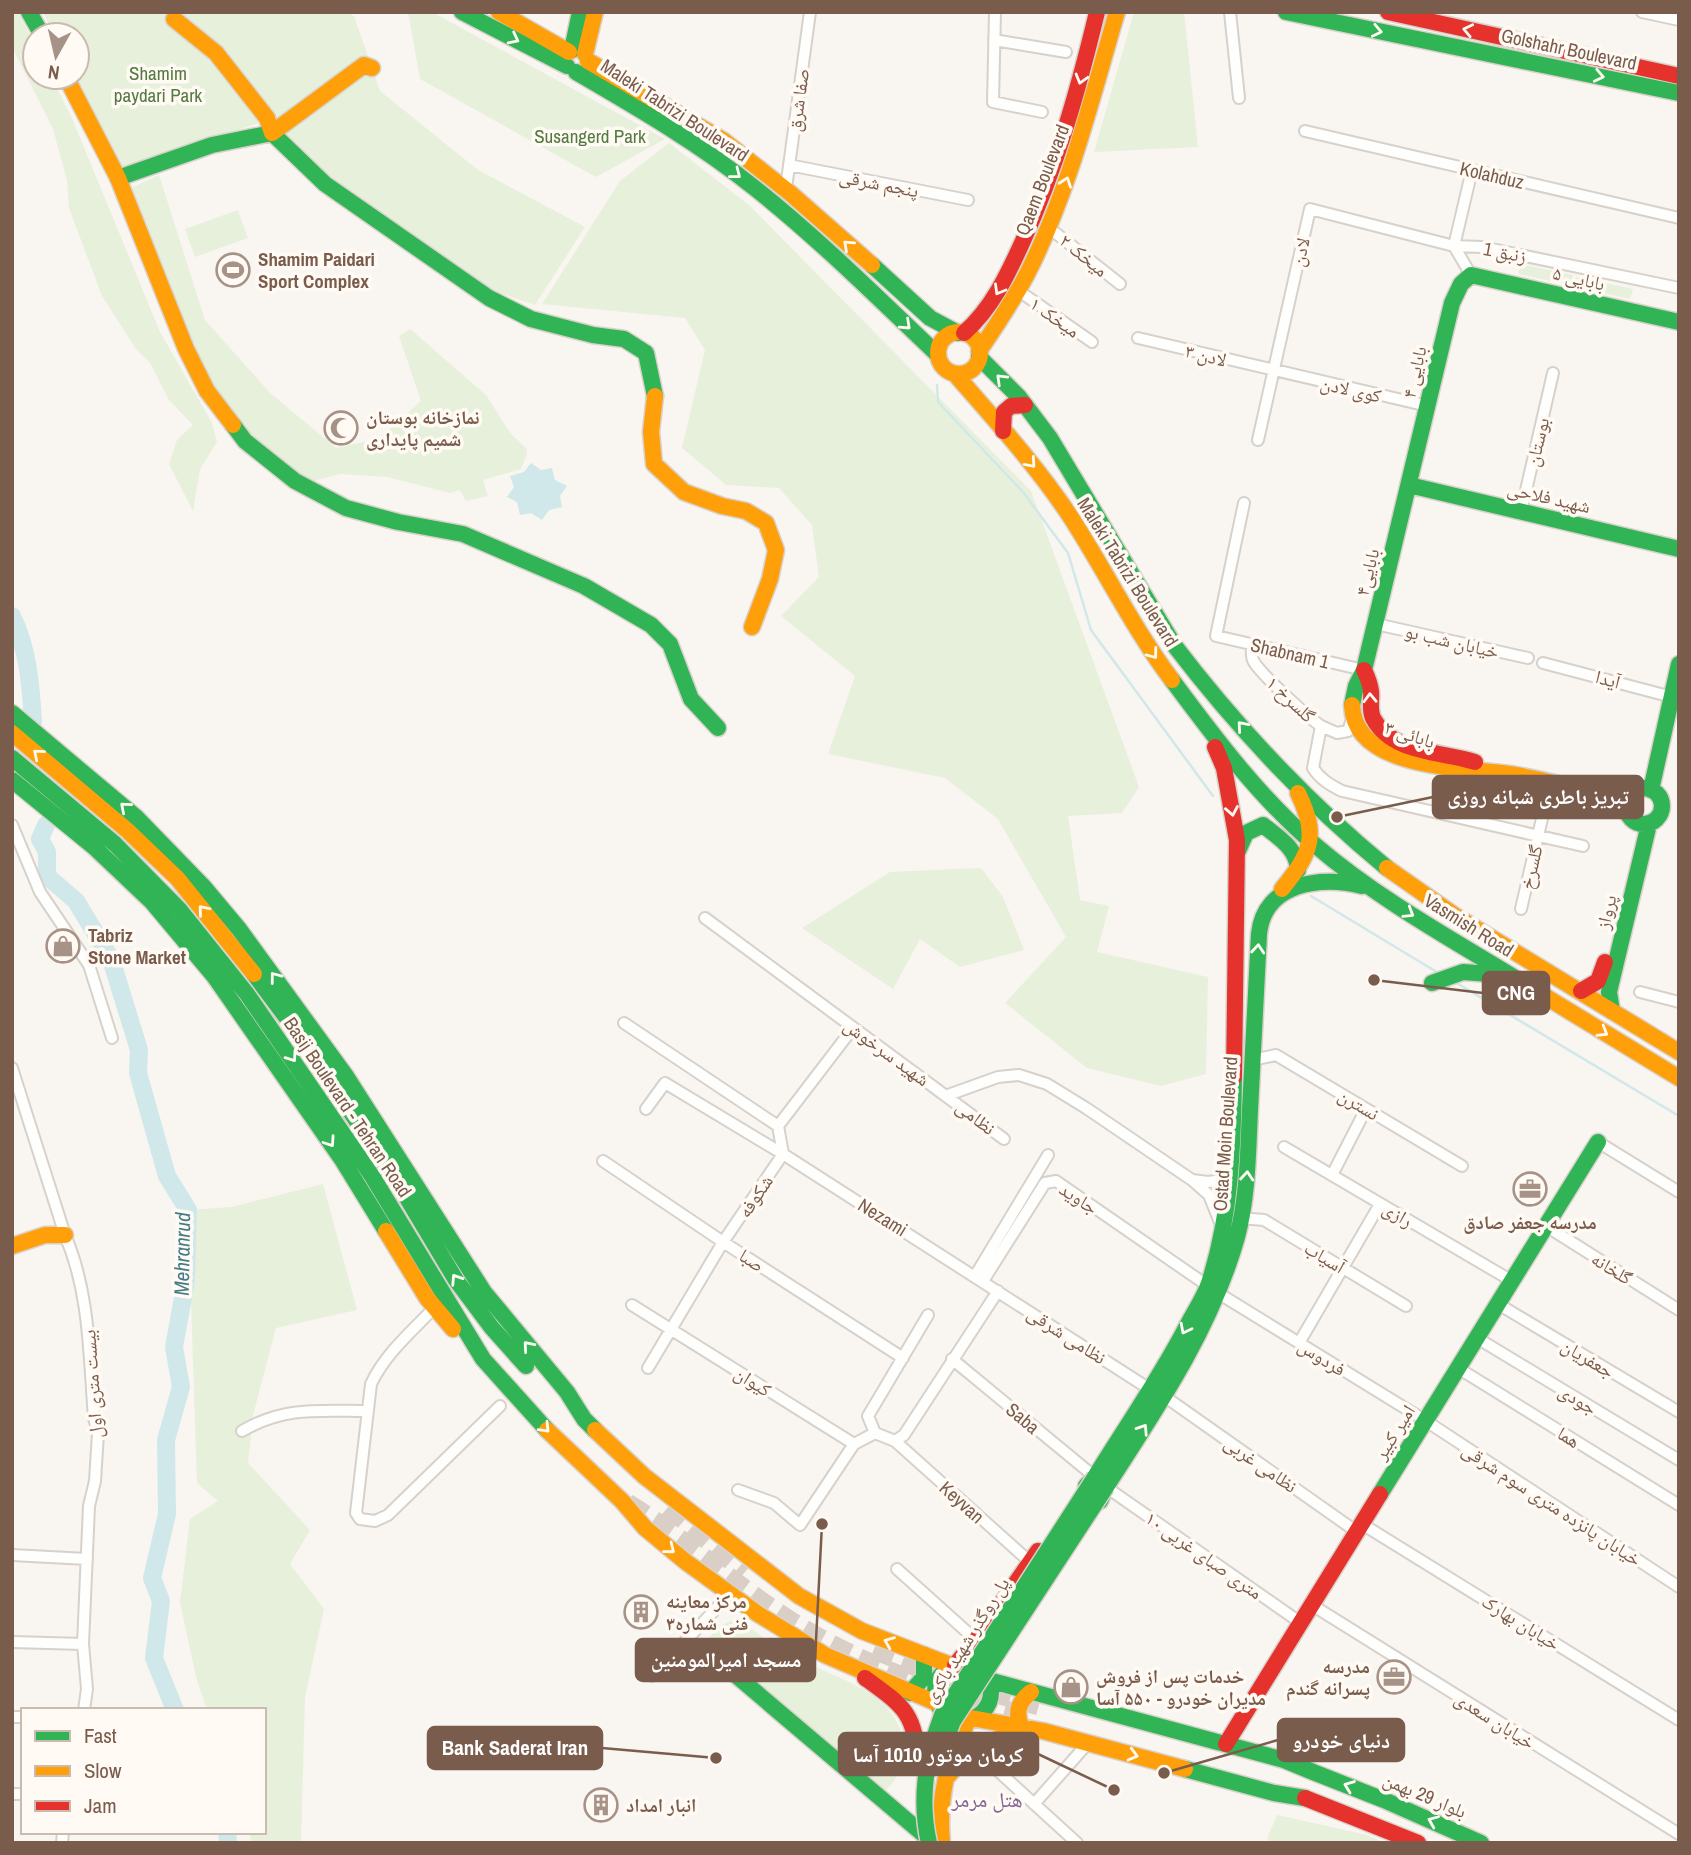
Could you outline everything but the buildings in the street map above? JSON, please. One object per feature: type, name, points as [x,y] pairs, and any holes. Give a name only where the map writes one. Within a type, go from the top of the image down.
[{"type":"main road","name":"Maleki Tabrizi Boulevard","points":[[462,12],[576,59],[676,131],[756,189],[938,355]]},
{"type":"main road","name":"Maleki Tabrizi Boulevard","points":[[499,12],[576,59],[715,135],[786,188],[930,318],[961,333]]},
{"type":"main road","points":[[576,59],[580,12]]},
{"type":"main road","points":[[576,59],[595,12]]},
{"type":"main road","name":"Qaem Boulevard","points":[[979,354],[1019,291],[1048,227],[1076,155],[1116,12]]},
{"type":"main road","name":"Golshahr Boulevard","points":[[1286,12],[1679,93]]},
{"type":"main road","name":"Golshahr Boulevard","points":[[1388,12],[1679,76]]},
{"type":"main road","name":"Qaem Boulevard","points":[[961,333],[980,320],[1001,286],[1030,227],[1069,117],[1097,13]]},
{"type":"main road","points":[[174,19],[216,53],[267,118],[272,133],[324,184],[489,299],[531,319],[593,335],[624,339],[646,353],[654,393],[651,432],[654,464],[684,492],[722,506],[746,510],[766,523],[776,550],[770,579],[752,626]]},
{"type":"main road","points":[[118,178],[195,148],[237,137],[272,133],[284,120],[364,65],[372,68]]},
{"type":"main road","points":[[73,91],[118,178],[186,349],[207,391],[245,441],[295,481],[346,508],[398,523],[463,534],[584,586],[651,625],[670,644],[691,699],[718,728]]},
{"type":"main road","name":"۵ بابایی","points":[[1471,275],[1679,322]]},
{"type":"main road","name":"بابایی ۴","points":[[1409,485],[1452,303],[1457,288],[1471,275]]},
{"type":"main road","points":[[961,333],[974,340],[979,354],[972,369],[954,374],[943,367],[938,355],[941,342],[946,337],[961,333]]},
{"type":"main road","name":"Maleki Tabrizi Boulevard","points":[[979,354],[1026,405],[1051,438],[1174,645],[1289,779]]},
{"type":"main road","name":"Maleki Tabrizi Boulevard","points":[[954,374],[1042,477],[1071,518],[1146,645],[1205,724],[1263,795],[1314,844]]},
{"type":"main road","points":[[1003,431],[1004,412],[1011,406],[1026,405]]},
{"type":"main road","name":"شهید فلاحی","points":[[1409,485],[1679,549]]},
{"type":"main road","name":"بابایی۴","points":[[1364,670],[1409,485]]},
{"type":"main road","points":[[1651,790],[1679,664]]},
{"type":"main road","points":[[1353,716],[1351,705],[1357,681],[1364,670]]},
{"type":"main road","name":"بابائی ۳","points":[[1364,670],[1371,688],[1369,704],[1374,719],[1382,731],[1394,741],[1417,749],[1469,760],[1503,773]]},
{"type":"main road","points":[[12,713],[137,817],[204,886],[239,929],[311,1024],[484,1292],[567,1392],[584,1419],[644,1476],[799,1596],[852,1626],[924,1655],[954,1666],[974,1666],[988,1679],[991,1696],[989,1703],[970,1719],[954,1745],[943,1784],[940,1810],[941,1843]]},
{"type":"main road","name":"بابائی ۳","points":[[1353,716],[1365,739],[1379,750],[1438,765],[1503,773],[1627,800]]},
{"type":"main road","name":"Ostad Moin Boulevard","points":[[1205,724],[1224,768],[1237,840],[1232,1167],[1213,1290]]},
{"type":"main road","name":"Basij Boulevard - Tehran Road","points":[[12,733],[128,831],[178,880],[224,934],[304,1041],[401,1188],[456,1280],[492,1328],[527,1367],[555,1396],[584,1419]]},
{"type":"main road","name":"Basij Boulevard - Tehran Road","points":[[12,758],[115,844],[179,909],[247,994],[372,1176],[483,1359],[550,1433],[622,1501],[645,1528],[730,1594],[805,1644],[845,1664]]},
{"type":"main road","points":[[1266,908],[1308,854],[1313,834],[1306,808],[1289,779]]},
{"type":"main road","name":"Vasmish Road","points":[[1289,779],[1385,867],[1444,908],[1679,1052]]},
{"type":"main road","points":[[12,780],[94,847],[152,902],[214,976],[343,1161],[435,1307],[462,1341],[483,1359]]},
{"type":"main road","points":[[1640,789],[1651,790],[1659,797],[1662,808],[1658,818],[1643,823],[1627,811],[1627,800],[1640,789]]},
{"type":"main road","points":[[1662,808],[1679,812]]},
{"type":"main road","name":"پرواز","points":[[1581,991],[1601,979],[1643,823]]},
{"type":"main road","name":"پرواز","points":[[1612,1011],[1609,992],[1643,823]]},
{"type":"main road","points":[[1236,855],[1242,834],[1251,827],[1263,825],[1294,852],[1299,860],[1297,870]]},
{"type":"main road","name":"Vasmish Road","points":[[1314,844],[1371,889],[1679,1078]]},
{"type":"main road","points":[[1266,908],[1289,889],[1309,881],[1344,881],[1371,889]]},
{"type":"main road","name":"Ostad Moin Boulevard","points":[[1101,1482],[1158,1393],[1173,1353],[1213,1290],[1237,1236],[1247,1181],[1258,950],[1261,919],[1266,908]]},
{"type":"main road","points":[[1432,983],[1463,972],[1502,974],[1518,981]]},
{"type":"main road","name":"امیر کبیر","points":[[1226,1744],[1598,1142]]},
{"type":"main road","points":[[12,1246],[45,1235],[65,1235]]},
{"type":"main road","points":[[918,1764],[925,1737],[940,1706],[936,1687],[945,1671],[954,1666],[976,1640],[1075,1499],[1101,1482]]},
{"type":"main road","points":[[988,1679],[1096,1513],[1101,1482]]},
{"type":"main road","name":"پل روگذر شهید باکری","points":[[926,1840],[924,1776],[932,1740],[942,1715],[1101,1482]]},
{"type":"main road","name":"پل روگذر شهید باکری","points":[[941,1843],[934,1811],[936,1777],[944,1742],[953,1721],[1101,1482]]},
{"type":"main road","points":[[712,1655],[926,1840]]},
{"type":"main road","points":[[910,1693],[924,1677],[924,1655]]},
{"type":"main road","points":[[845,1664],[891,1698],[911,1718],[918,1764],[917,1811],[926,1840]]},
{"type":"main road","points":[[845,1664],[940,1706],[953,1717],[1043,1731],[1274,1793],[1305,1798],[1418,1843]]},
{"type":"main road","name":"بلوار 29 بهمن","points":[[988,1679],[1284,1760],[1481,1843]]},
{"type":"main road","points":[[1021,1726],[1018,1707],[1021,1700],[1031,1692]]},
{"type":"main road","points":[[943,1784],[955,1765],[968,1752],[989,1740],[1012,1733],[1043,1731]]},
{"type":"street","name":"صفا شرق","points":[[786,188],[810,12]]},
{"type":"street","points":[[995,12],[993,102],[1042,112]]},
{"type":"street","points":[[1230,12],[1238,98]]},
{"type":"street","points":[[1642,12],[1679,20]]},
{"type":"street","points":[[994,40],[1066,52]]},
{"type":"street","name":"Kolahduz","points":[[1305,131],[1679,218]]},
{"type":"street","name":"پنجم شرقی","points":[[789,165],[968,200]]},
{"type":"street","points":[[1471,275],[1454,246],[1472,170]]},
{"type":"street","name":"لادن","points":[[1258,440],[1310,209],[1454,246]]},
{"type":"street","name":"میخک ۲","points":[[1048,227],[1120,284]]},
{"type":"street","name":"زنبق 1","points":[[1454,246],[1482,247],[1679,288]]},
{"type":"street","name":"میخک ۱","points":[[1019,291],[1092,342]]},
{"type":"street","name":"لادن ۳","points":[[1138,338],[1273,371]]},
{"type":"street","name":"کوی لادن","points":[[1273,371],[1428,406]]},
{"type":"street","name":"بوستان","points":[[1521,512],[1553,373]]},
{"type":"street","name":"Shabnam 1","points":[[1244,503],[1216,636],[1364,670]]},
{"type":"street","name":"خیابان شب بو","points":[[1376,624],[1528,658]]},
{"type":"street","name":"گلسرخ ۱","points":[[1252,644],[1252,660],[1308,717],[1321,726],[1313,768],[1318,776],[1342,791],[1538,835]]},
{"type":"street","name":"آیدا","points":[[1543,663],[1672,697]]},
{"type":"street","points":[[1321,726],[1337,733],[1348,731],[1353,716]]},
{"type":"street","name":"گلسرخ","points":[[1521,909],[1550,784]]},
{"type":"street","points":[[12,825],[40,892],[89,965],[111,1038]]},
{"type":"street","points":[[1538,835],[1583,846]]},
{"type":"street","name":"شهید سرخوش","points":[[705,918],[947,1096],[998,1077],[1019,1076],[1047,1084],[1192,1180],[1209,1195],[1223,1231]]},
{"type":"street","points":[[1640,992],[1679,1003]]},
{"type":"street","points":[[624,1023],[778,1126],[853,1028]]},
{"type":"street","name":"نسترن","points":[[1252,1060],[1276,1055],[1462,1166]]},
{"type":"street","name":"بیست متری اول","points":[[12,1068],[73,1255],[88,1317],[94,1418],[98,1433],[95,1481],[89,1506],[83,1644],[86,1689],[84,1708]]},
{"type":"street","points":[[646,1109],[665,1083],[783,1154]]},
{"type":"street","name":"نظامی","points":[[947,1096],[1004,1139]]},
{"type":"street","points":[[1332,1175],[1366,1109]]},
{"type":"street","name":"شکوفه","points":[[648,1368],[723,1242],[783,1154],[778,1126]]},
{"type":"street","points":[[1598,1142],[1679,1192]]},
{"type":"street","name":"رازی","points":[[1284,1147],[1512,1281]]},
{"type":"street","name":"Nezami","points":[[783,1154],[979,1278]]},
{"type":"street","points":[[979,1278],[1048,1155]]},
{"type":"street","name":"صبا","points":[[603,1161],[903,1358]]},
{"type":"street","points":[[1192,1180],[1223,1180],[1232,1167]]},
{"type":"street","name":"جاوید","points":[[979,1278],[1045,1182],[1056,1181],[1213,1290]]},
{"type":"street","points":[[1299,1343],[1380,1204]]},
{"type":"street","name":"آسیاب","points":[[1240,1218],[1264,1220],[1406,1306]]},
{"type":"street","name":"گلخانه","points":[[1546,1226],[1679,1310]]},
{"type":"street","name":"نظامی شرقی","points":[[979,1278],[1158,1393]]},
{"type":"street","name":"فردوس","points":[[1213,1290],[1426,1421]]},
{"type":"street","points":[[928,1315],[868,1416],[875,1433],[895,1441],[904,1435],[998,1291]]},
{"type":"street","name":"جعفریان","points":[[1498,1304],[1679,1412]]},
{"type":"street","name":"کیوان","points":[[632,1305],[854,1444]]},
{"type":"street","points":[[435,1307],[379,1368],[371,1384],[356,1513],[360,1519],[375,1521],[388,1515],[500,1406]]},
{"type":"street","name":"جودی","points":[[1477,1338],[1679,1460]]},
{"type":"street","name":"Saba","points":[[952,1359],[1101,1482]]},
{"type":"street","name":"هما","points":[[1458,1368],[1679,1505]]},
{"type":"street","name":"نظامی غربی","points":[[1158,1393],[1360,1528]]},
{"type":"street","points":[[242,1431],[258,1422],[296,1411],[368,1411]]},
{"type":"street","name":"خیابان پانزده متری سوم شرقی","points":[[1426,1421],[1679,1587]]},
{"type":"street","points":[[738,1490],[774,1503],[800,1525],[854,1444],[875,1433]]},
{"type":"street","name":"Keyvan","points":[[895,1441],[1030,1562]]},
{"type":"street","name":"۱۰ متری صبای غربی","points":[[1101,1482],[1301,1623]]},
{"type":"street","name":"خیابان بهارک","points":[[1360,1528],[1679,1720]]},
{"type":"street","points":[[12,1555],[87,1559]]},
{"type":"street","points":[[897,1569],[976,1640]]},
{"type":"street","points":[[652,1676],[730,1594]]},
{"type":"street","name":"خیابان سعدی","points":[[1312,1605],[1679,1834]]},
{"type":"street","points":[[12,1642],[83,1644]]},
{"type":"street","points":[[1034,1804],[1088,1743]]},
{"type":"street","points":[[997,1770],[1077,1843]]},
{"type":"green space","points":[[12,12],[18,12],[23,21],[21,65],[12,47]]},
{"type":"green space","name":"Shamim paydari Park","points":[[43,12],[346,12],[354,16],[380,91],[478,170],[585,227],[535,305],[479,286],[259,123],[123,169],[83,91],[91,91],[91,21],[47,21]]},
{"type":"green space","name":"Susangerd Park","points":[[408,12],[432,12],[665,139],[596,177],[420,79]]},
{"type":"green space","points":[[1134,12],[1184,12],[1198,147],[1094,152]]},
{"type":"green space","points":[[34,91],[58,91],[160,332],[212,423],[217,442],[200,469],[193,511],[169,464],[177,440],[193,425],[169,400],[150,363],[136,349],[102,296],[69,208],[67,180],[53,129]]},
{"type":"green space","points":[[669,143],[749,205],[1031,491],[1139,787],[1122,813],[1068,816],[1080,900],[1109,906],[1097,952],[1208,977],[1206,1074],[1161,1086],[1087,1068],[1005,1003],[1066,937],[998,819],[945,778],[828,754],[855,676],[781,616],[819,577],[812,525],[779,488],[726,485],[682,448],[705,350],[685,318],[542,304],[620,181]]},
{"type":"green space","points":[[159,175],[205,320],[270,393],[336,448],[378,439],[421,401],[399,336],[410,329],[486,395],[511,434],[526,448],[527,454],[521,469],[483,480],[488,496],[466,501],[460,490],[450,493],[387,477],[341,474],[309,482],[251,436],[213,389],[129,189]]},
{"type":"green space","points":[[238,210],[248,238],[195,257],[185,229]]},
{"type":"green space","points":[[1520,264],[1573,275],[1570,285],[1518,274]]},
{"type":"green space","points":[[1576,277],[1633,289],[1630,299],[1573,286]]},
{"type":"green space","points":[[981,868],[1003,897],[1024,950],[960,967],[920,939],[893,989],[802,928],[890,872]]},
{"type":"green space","points":[[323,1184],[357,1310],[276,1328],[253,1415],[248,1463],[310,1530],[290,1564],[324,1609],[305,1697],[301,1843],[252,1843],[250,1834],[266,1834],[266,1708],[206,1708],[196,1677],[180,1602],[190,1519],[218,1501],[197,1483],[188,1210],[231,1207]]},
{"type":"green space","points":[[737,1618],[783,1651],[858,1686],[887,1708],[897,1722],[903,1739],[904,1756],[896,1777],[881,1796],[704,1644],[718,1627]]},
{"type":"green space","points":[[1277,1815],[1367,1835],[1385,1843],[1273,1843],[1267,1839]]},
{"type":"water","points":[[531,463],[541,470],[552,468],[555,480],[567,486],[560,496],[562,507],[549,510],[542,520],[531,513],[520,515],[517,502],[507,497],[514,487],[510,476],[524,472]]},
{"type":"waterway","points":[[937,385],[938,402],[1023,492],[1068,553],[1091,630],[1213,796]]},
{"type":"waterway","name":"Mehranrud","points":[[12,616],[25,654],[33,722]]},
{"type":"waterway","name":"Mehranrud","points":[[46,825],[40,839],[47,852],[47,876],[76,901],[111,959],[139,1050],[138,1073],[167,1176],[188,1210],[186,1281],[174,1347],[181,1387],[166,1440],[167,1514],[152,1578],[161,1601],[154,1658],[174,1708]]},
{"type":"waterway","points":[[1311,896],[1440,974]]},
{"type":"waterway","points":[[1455,982],[1679,1116]]},
{"type":"waterway","name":"Mehranrud","points":[[227,1834],[228,1843]]},
{"type":"tunnel","points":[[627,1504],[665,1529],[774,1611],[834,1647],[932,1688],[1034,1719]]},
{"type":"tunnel","points":[[669,1506],[745,1572]]},
{"type":"tunnel","points":[[874,1649],[951,1680],[1039,1705]]},
{"type":"traffic: fast","points":[[29,12],[34,21]]},
{"type":"traffic: fast","points":[[462,12],[567,66]]},
{"type":"traffic: fast","points":[[572,50],[580,12]]},
{"type":"traffic: fast","points":[[1286,12],[1679,93]]},
{"type":"traffic: fast","points":[[576,72],[691,142],[756,189],[826,249],[938,355]]},
{"type":"traffic: fast","points":[[118,178],[212,145],[272,133],[325,184],[489,298],[531,319],[593,335],[624,339],[646,353],[655,396]]},
{"type":"traffic: fast","points":[[872,265],[930,318],[958,333]]},
{"type":"traffic: fast","points":[[1352,705],[1356,686],[1364,670],[1452,303],[1461,284],[1471,275],[1679,322]]},
{"type":"traffic: fast","points":[[979,357],[1019,397],[1050,438],[1174,645],[1274,762],[1329,817],[1387,868]]},
{"type":"traffic: fast","points":[[233,425],[245,441],[295,481],[346,508],[398,522],[463,534],[584,586],[651,625],[670,644],[691,699],[718,728]]},
{"type":"traffic: fast","points":[[1409,485],[1679,549]]},
{"type":"traffic: fast","points":[[1651,790],[1679,664]]},
{"type":"traffic: fast","points":[[1172,680],[1256,787],[1315,845],[1398,907],[1546,997]]},
{"type":"traffic: fast","points":[[12,713],[137,818],[203,886],[239,929],[346,1076],[484,1292],[595,1430]]},
{"type":"traffic: fast","points":[[12,758],[115,844],[179,909],[247,994],[372,1176],[483,1359],[547,1430]]},
{"type":"traffic: fast","points":[[12,780],[94,847],[152,902],[214,976],[343,1161],[386,1231]]},
{"type":"traffic: fast","points":[[1644,788],[1656,794],[1662,806],[1656,818],[1644,824],[1632,818],[1626,806],[1632,794],[1644,788]]},
{"type":"traffic: fast","points":[[1612,1011],[1609,992],[1649,824]]},
{"type":"traffic: fast","points":[[1238,851],[1246,833],[1263,825],[1291,850],[1298,870]]},
{"type":"traffic: fast","points":[[1100,1501],[1198,1336],[1213,1304],[1237,1237],[1247,1174],[1259,934],[1263,917],[1271,903],[1297,887],[1329,882],[1362,886]]},
{"type":"traffic: fast","points":[[1432,983],[1463,972],[1504,975]]},
{"type":"traffic: fast","points":[[254,974],[304,1041],[401,1188],[456,1280],[492,1328],[526,1366]]},
{"type":"traffic: fast","points":[[1086,1486],[1095,1477],[1154,1383],[1209,1283],[1226,1207],[1234,1077]]},
{"type":"traffic: fast","points":[[1380,1494],[1598,1142]]},
{"type":"traffic: fast","points":[[929,1843],[924,1794],[928,1763],[942,1715],[1095,1477]]},
{"type":"traffic: fast","points":[[942,1750],[953,1721],[1106,1487]]},
{"type":"traffic: fast","points":[[712,1655],[923,1834]]},
{"type":"traffic: fast","points":[[910,1693],[924,1677],[924,1655]]},
{"type":"traffic: fast","points":[[963,1664],[978,1669],[986,1677],[991,1692],[986,1707],[978,1715],[963,1720],[948,1715],[940,1707],[935,1692],[940,1677],[948,1669],[963,1664]]},
{"type":"traffic: fast","points":[[988,1680],[1284,1760],[1313,1772]]},
{"type":"traffic: fast","points":[[1185,1769],[1274,1793],[1305,1798]]},
{"type":"traffic: fast","points":[[1313,1772],[1481,1843]]},
{"type":"traffic: slow","points":[[499,12],[569,52]]},
{"type":"traffic: slow","points":[[585,54],[595,12]]},
{"type":"traffic: slow","points":[[979,351],[1022,284],[1042,243],[1078,145],[1117,12]]},
{"type":"traffic: slow","points":[[174,19],[216,53],[267,118],[272,133],[364,65],[372,68]]},
{"type":"traffic: slow","points":[[588,61],[724,141],[790,193],[872,265]]},
{"type":"traffic: slow","points":[[73,91],[118,178],[186,349],[207,391],[233,425]]},
{"type":"traffic: slow","points":[[959,332],[974,338],[980,353],[974,368],[959,374],[944,368],[938,353],[944,338],[959,332]]},
{"type":"traffic: slow","points":[[955,374],[1015,443],[1057,497],[1172,680]]},
{"type":"traffic: slow","points":[[655,396],[651,432],[654,464],[684,492],[722,506],[746,511],[766,523],[776,550],[770,579],[752,627]]},
{"type":"traffic: slow","points":[[1352,705],[1358,727],[1372,743],[1393,754],[1445,767],[1516,775],[1627,800]]},
{"type":"traffic: slow","points":[[12,733],[128,831],[178,879],[254,974]]},
{"type":"traffic: slow","points":[[1282,889],[1300,865],[1309,844],[1308,821],[1298,793]]},
{"type":"traffic: slow","points":[[1387,868],[1454,915],[1679,1052]]},
{"type":"traffic: slow","points":[[1546,997],[1679,1078]]},
{"type":"traffic: slow","points":[[386,1231],[427,1298],[453,1329]]},
{"type":"traffic: slow","points":[[12,1246],[45,1235],[65,1235]]},
{"type":"traffic: slow","points":[[547,1430],[622,1501],[645,1528],[686,1562],[758,1614],[825,1655],[939,1704]]},
{"type":"traffic: slow","points":[[595,1430],[644,1476],[799,1596],[862,1631],[953,1666]]},
{"type":"traffic: slow","points":[[1021,1726],[1019,1707],[1031,1692]]},
{"type":"traffic: slow","points":[[971,1718],[1043,1731],[1185,1769]]},
{"type":"traffic: slow","points":[[942,1843],[941,1810],[946,1779],[955,1749],[969,1719]]},
{"type":"traffic: slow","points":[[949,1775],[965,1757],[984,1744],[1005,1736],[1028,1732]]},
{"type":"traffic: jam","points":[[964,333],[983,313],[998,291],[1034,215],[1065,129],[1097,12]]},
{"type":"traffic: jam","points":[[1388,12],[1679,76]]},
{"type":"traffic: jam","points":[[1003,431],[1004,412],[1011,406],[1025,405]]},
{"type":"traffic: jam","points":[[1364,670],[1371,688],[1372,715],[1381,730],[1405,745],[1475,762]]},
{"type":"traffic: jam","points":[[1215,747],[1224,768],[1237,840],[1234,1077]]},
{"type":"traffic: jam","points":[[1581,991],[1598,981],[1605,962]]},
{"type":"traffic: jam","points":[[1226,1744],[1380,1494]]},
{"type":"traffic: jam","points":[[955,1665],[976,1640],[1038,1551]]},
{"type":"traffic: jam","points":[[865,1678],[890,1697],[905,1713],[914,1733],[918,1764]]},
{"type":"traffic: jam","points":[[1305,1798],[1418,1843]]},
{"type":"place","name":"Shamim Paidari Sport Complex","points":[[233,270]]},
{"type":"place","name":"نمازخانه بوستان شمیم پایداری","points":[[341,428]]},
{"type":"place","name":"تبریز باطری شبانه روزی","points":[[1337,817]]},
{"type":"place","name":"Tabriz Stone Market","points":[[63,946]]},
{"type":"place","name":"CNG","points":[[1374,980]]},
{"type":"place","name":"مدرسه جعفر صادق","points":[[1530,1189]]},
{"type":"place","name":"مسجد امیرالمومنین","points":[[822,1524]]},
{"type":"place","name":"مرکز معاینه فنی شماره۳","points":[[641,1612]]},
{"type":"place","name":"مدرسه پسرانه گندم","points":[[1394,1677]]},
{"type":"place","name":"خدمات پس از فروش مدیران خودرو - ۵۵۰ آسا","points":[[1071,1687]]},
{"type":"place","name":"Bank Saderat Iran","points":[[716,1758]]},
{"type":"place","name":"دنیای خودرو","points":[[1164,1773]]},
{"type":"place","name":"کرمان موتور 1010 آسا","points":[[1114,1790]]},
{"type":"place","name":"انبار امداد","points":[[601,1805]]},
{"type":"district","name":"هتل مرمر","points":[[987,1799]]}]
